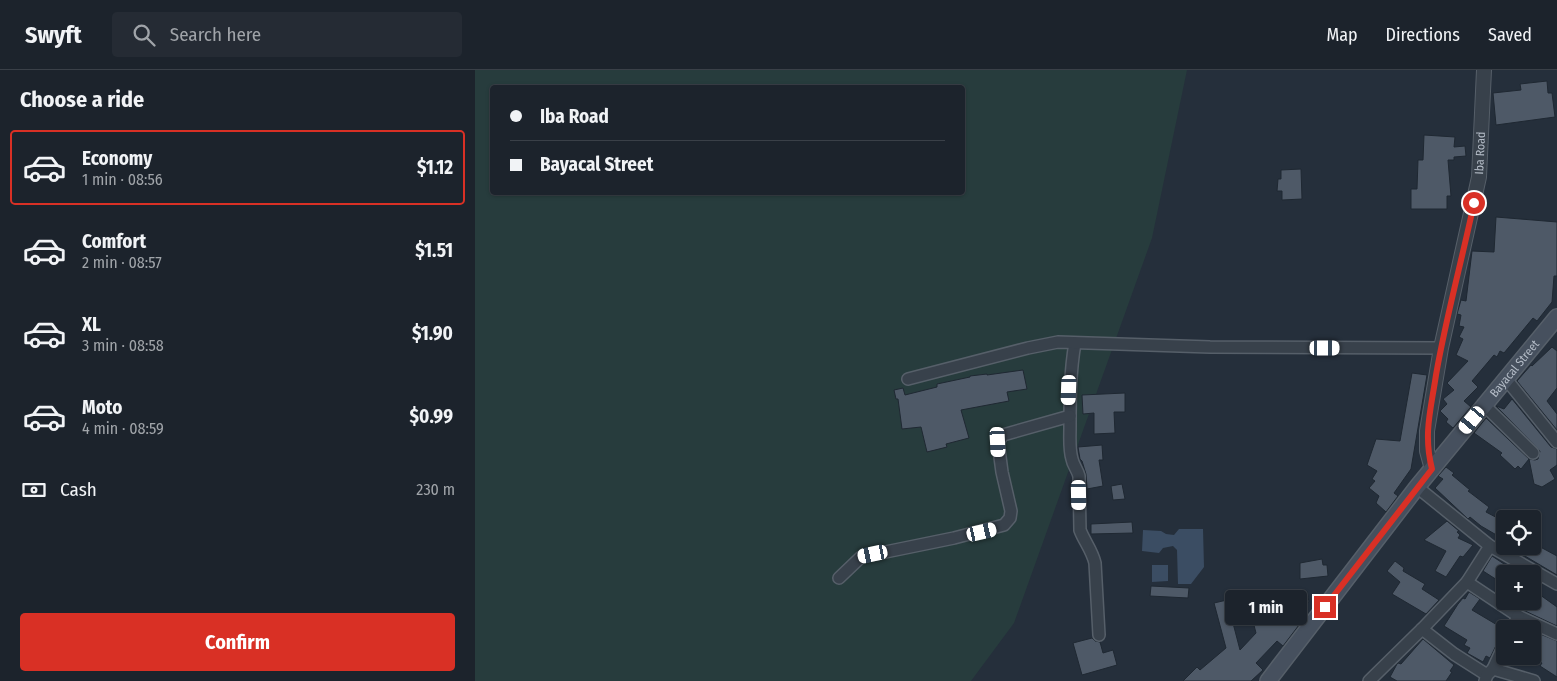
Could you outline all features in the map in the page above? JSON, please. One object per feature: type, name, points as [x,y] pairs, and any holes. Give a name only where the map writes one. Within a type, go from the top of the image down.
[{"type":"main road","name":"Bayacal Street","points":[[1268,681],[1432,469],[1556,320]]},
{"type":"street","name":"Iba Road","points":[[1432,469],[1427,451],[1427,431],[1441,348],[1479,177],[1485,70]]},
{"type":"street","points":[[908,379],[1027,348],[1058,342],[1209,348],[1441,348]]},
{"type":"street","points":[[1075,343],[1070,374],[1072,459],[1077,469],[1080,486],[1080,530],[1082,537],[1092,552],[1095,563],[1099,635]]},
{"type":"street","points":[[1505,380],[1557,442]]},
{"type":"street","points":[[1484,405],[1533,453]]},
{"type":"street","points":[[839,578],[861,557],[954,538],[1004,525],[1010,518],[1011,511],[1002,472],[998,442],[1003,435],[1070,416]]},
{"type":"street","points":[[1417,488],[1490,546],[1557,584]]},
{"type":"street","points":[[1369,681],[1467,582],[1490,546]]},
{"type":"street","points":[[1467,582],[1518,616],[1557,634]]},
{"type":"street","points":[[1516,620],[1518,616]]},
{"type":"street","points":[[1422,629],[1454,654],[1488,675],[1534,681]]},
{"type":"street","points":[[1488,675],[1496,660]]},
{"type":"green space","points":[[475,70],[1187,70],[1152,238],[1014,623],[971,681],[475,681]]},
{"type":"water","points":[[1179,529],[1203,529],[1204,567],[1191,584],[1178,584],[1177,550],[1173,546],[1163,548],[1159,553],[1142,551],[1143,530],[1161,531],[1174,535]]},
{"type":"water","points":[[1152,565],[1168,565],[1168,581],[1152,582]]},
{"type":"building","points":[[1547,81],[1548,93],[1552,93],[1555,117],[1496,125],[1493,93],[1521,90],[1520,84]]},
{"type":"building","points":[[1424,135],[1455,137],[1454,147],[1465,146],[1466,156],[1454,157],[1454,160],[1448,160],[1451,196],[1447,196],[1447,209],[1411,209],[1411,189],[1417,189],[1418,160],[1423,160]]},
{"type":"building","points":[[1301,169],[1302,199],[1282,200],[1282,191],[1277,191],[1278,179],[1281,179],[1281,170]]},
{"type":"building","points":[[1496,217],[1557,222],[1557,276],[1554,276],[1552,302],[1537,321],[1533,318],[1504,353],[1500,351],[1497,357],[1494,355],[1472,381],[1478,387],[1464,401],[1471,407],[1453,428],[1446,422],[1448,419],[1440,411],[1447,404],[1443,399],[1454,390],[1447,383],[1468,361],[1456,355],[1463,339],[1459,337],[1464,327],[1459,326],[1461,315],[1457,314],[1461,300],[1466,301],[1472,251],[1494,252]]},
{"type":"building","points":[[1552,347],[1557,351],[1557,388],[1547,401],[1557,414],[1557,430],[1517,381],[1531,365]]},
{"type":"building","points":[[1023,370],[1027,389],[1007,392],[1009,401],[961,410],[969,438],[946,444],[947,447],[927,452],[921,427],[902,429],[898,399],[896,399],[894,390],[903,388],[905,395],[937,387],[937,384],[970,376]]},
{"type":"building","points":[[1412,373],[1427,375],[1411,469],[1394,493],[1398,496],[1386,512],[1376,503],[1379,496],[1369,488],[1375,481],[1372,479],[1377,471],[1367,465],[1376,439],[1400,441]]},
{"type":"building","points":[[1125,393],[1125,412],[1114,412],[1115,433],[1094,434],[1094,413],[1083,414],[1082,395]]},
{"type":"building","points":[[1512,399],[1551,447],[1557,449],[1557,465],[1550,470],[1555,479],[1542,487],[1534,484],[1529,459],[1538,459],[1540,451],[1496,406],[1504,409]]},
{"type":"building","points":[[1486,418],[1529,459],[1521,469],[1518,466],[1515,469],[1500,455],[1502,453],[1474,433]]},
{"type":"building","points":[[1102,445],[1103,460],[1099,460],[1103,486],[1087,489],[1086,474],[1078,447]]},
{"type":"building","points":[[1446,467],[1454,473],[1452,475],[1470,490],[1468,491],[1489,507],[1486,512],[1496,517],[1496,535],[1470,517],[1468,519],[1435,488],[1443,479],[1438,476]]},
{"type":"building","points":[[1122,484],[1125,499],[1113,500],[1111,486]]},
{"type":"building","points":[[1447,521],[1459,531],[1457,532],[1460,535],[1458,538],[1473,545],[1463,557],[1460,556],[1446,577],[1435,571],[1446,551],[1424,540]]},
{"type":"building","points":[[1132,522],[1133,533],[1091,534],[1091,524]]},
{"type":"building","points":[[1541,547],[1557,556],[1557,575],[1541,565],[1523,555],[1541,555]]},
{"type":"building","points":[[1492,556],[1506,565],[1496,565],[1496,579],[1483,571]]},
{"type":"building","points":[[1322,559],[1323,565],[1327,565],[1328,576],[1300,579],[1300,563]]},
{"type":"building","points":[[1395,561],[1404,568],[1403,571],[1425,584],[1422,589],[1439,600],[1426,614],[1392,594],[1400,582],[1387,571]]},
{"type":"building","points":[[1151,586],[1189,588],[1188,598],[1150,596]]},
{"type":"building","points":[[1307,591],[1309,602],[1254,614],[1299,625],[1283,646],[1277,641],[1256,663],[1263,670],[1251,681],[1183,681],[1197,667],[1200,670],[1226,648],[1214,603],[1227,600],[1240,650],[1256,633],[1248,602]]},
{"type":"building","points":[[1469,592],[1480,599],[1472,610],[1496,624],[1496,646],[1490,658],[1486,656],[1483,662],[1467,653],[1470,648],[1464,645],[1467,640],[1444,626],[1458,604],[1463,598],[1465,599]]},
{"type":"building","points":[[1541,596],[1557,607],[1557,626],[1523,610],[1541,610]]},
{"type":"building","points":[[1541,634],[1557,641],[1557,677],[1540,666],[1542,663]]},
{"type":"building","points":[[1092,638],[1100,642],[1103,653],[1113,650],[1117,665],[1082,675],[1073,643]]},
{"type":"building","points":[[1423,639],[1454,665],[1446,681],[1397,681],[1390,677],[1397,664],[1401,664]]},
{"type":"route","points":[[1325,607],[1432,469],[1427,451],[1427,431],[1441,348],[1474,203]]}]
